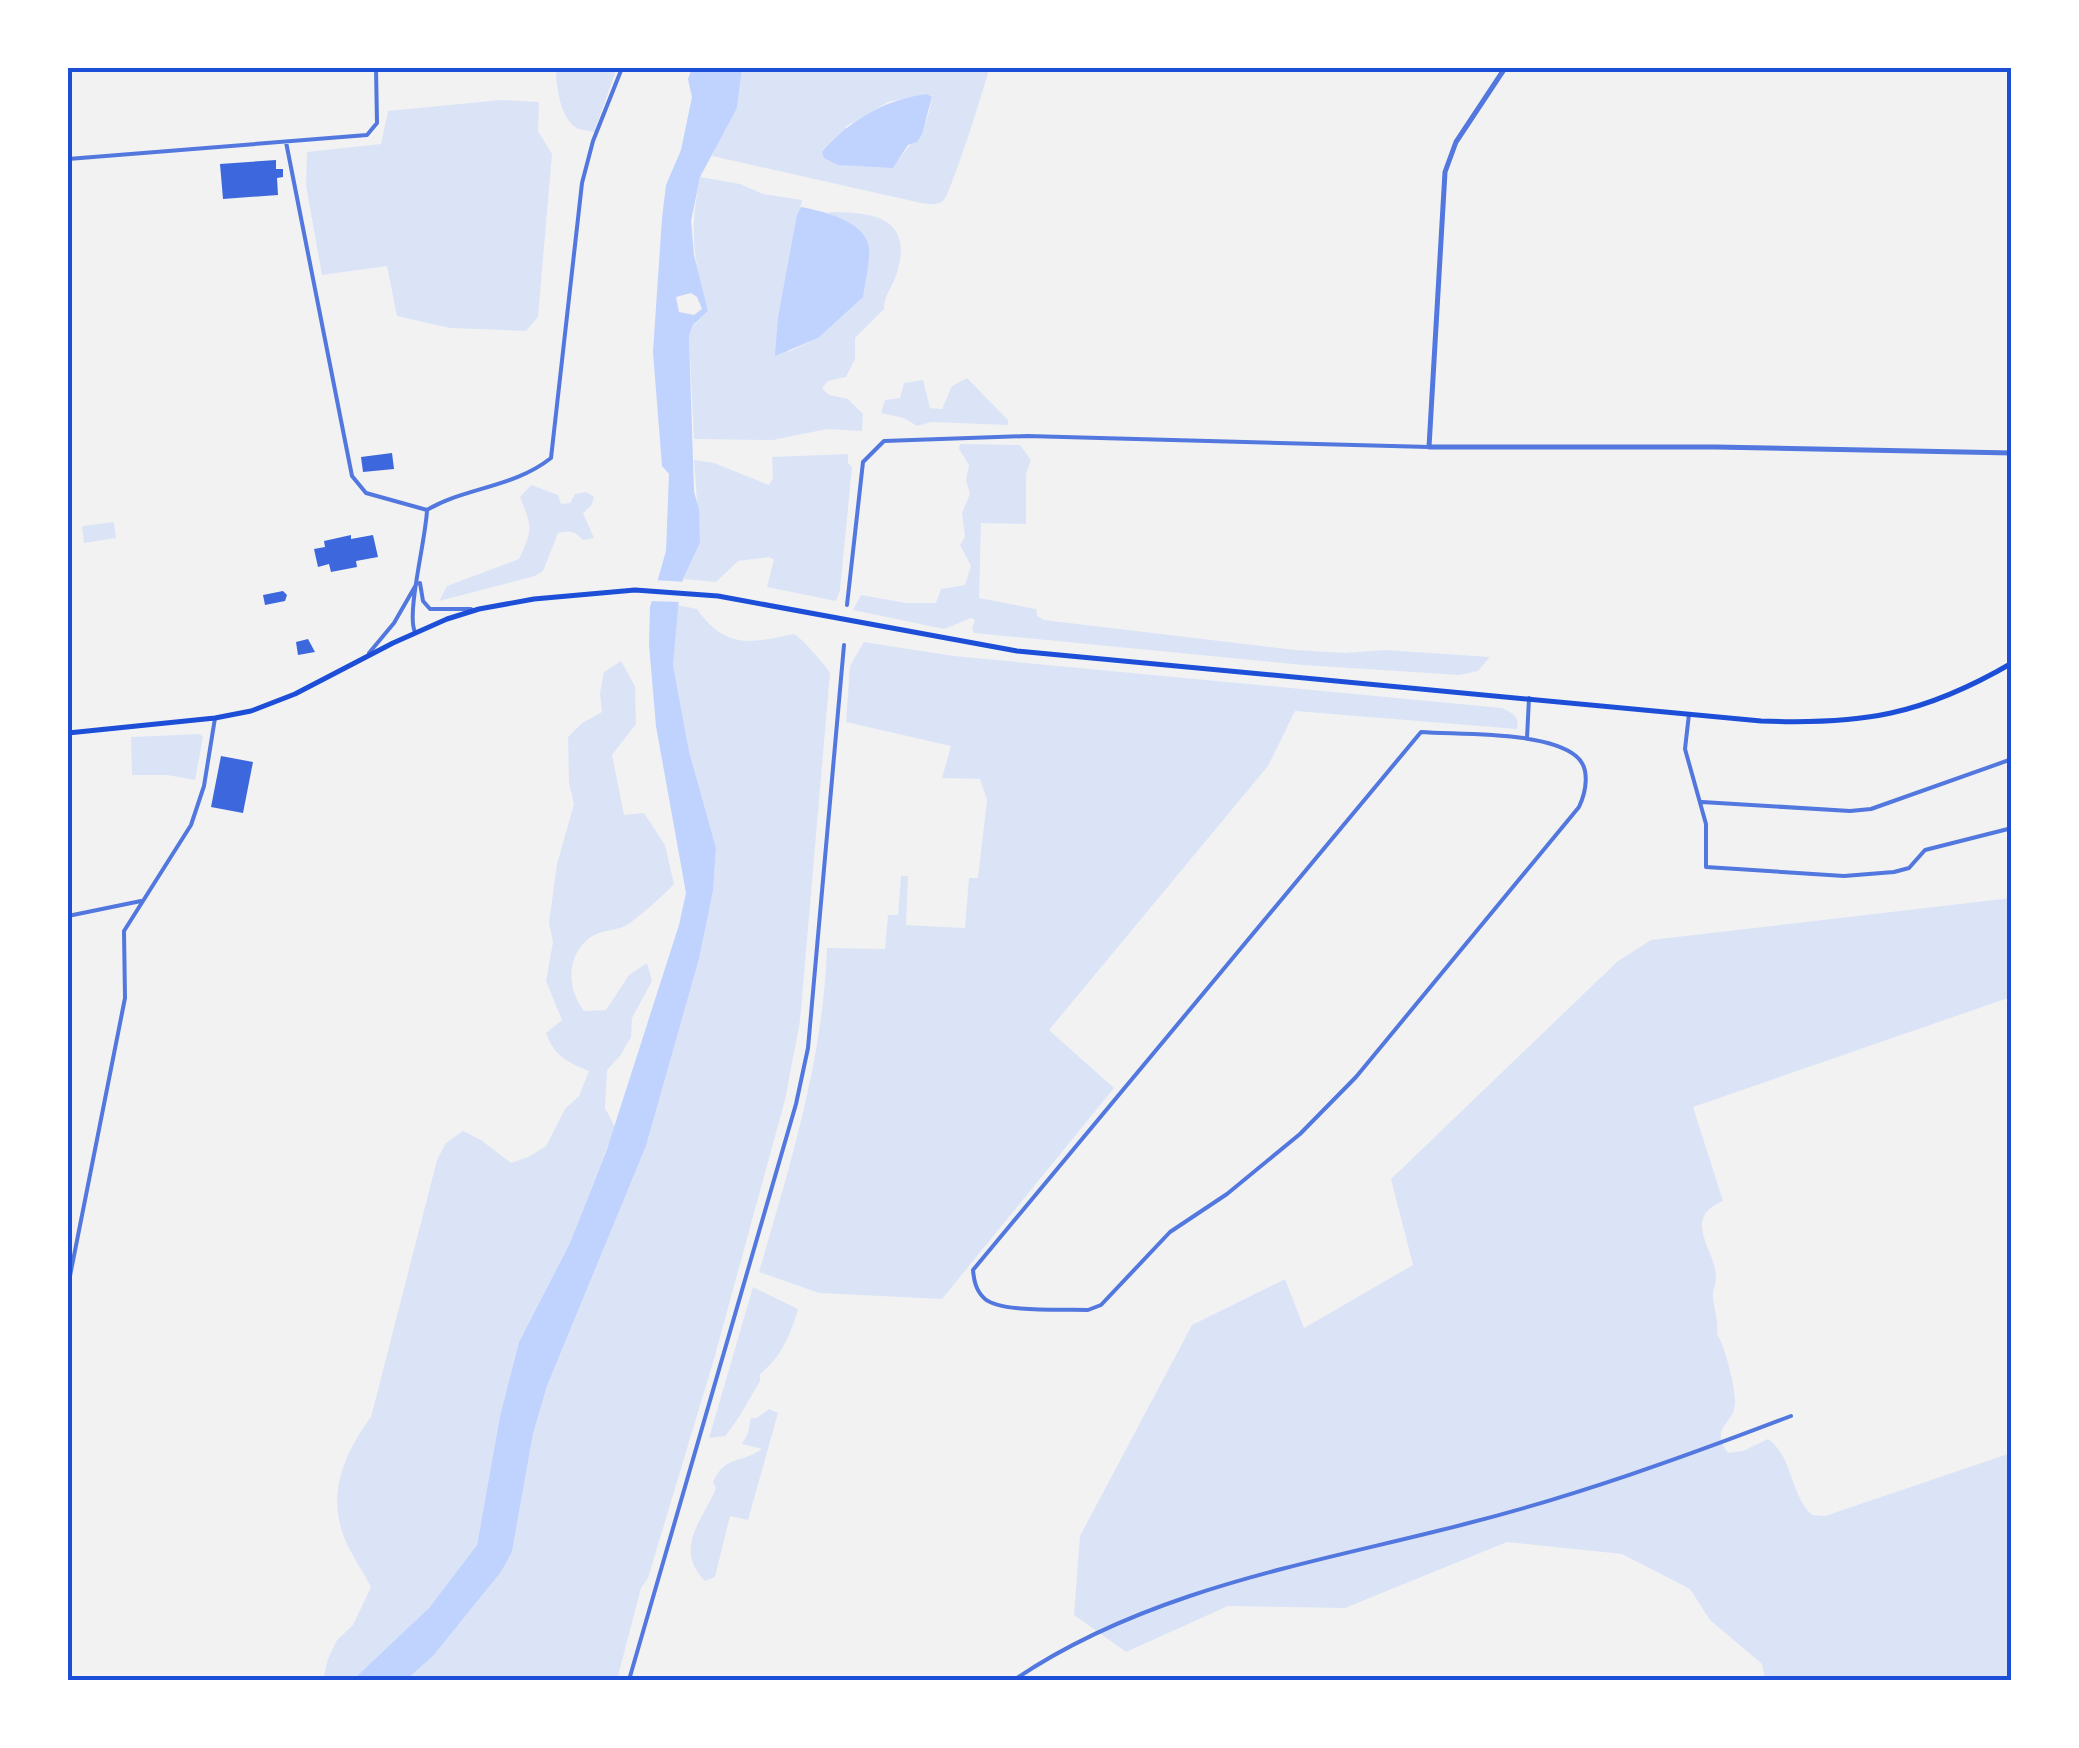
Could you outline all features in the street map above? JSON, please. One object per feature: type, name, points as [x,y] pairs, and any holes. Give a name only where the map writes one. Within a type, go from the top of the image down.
[{"type":"main road","points":[[68,732],[251,711],[288,697],[415,632],[479,609],[600,592],[682,592],[1017,651],[1800,723],[1863,720],[1944,699],[2012,663]]},
{"type":"street","points":[[68,159],[372,133],[377,123],[376,68]]},
{"type":"street","points":[[286,142],[352,476],[366,493],[427,510],[446,500],[518,478],[551,458],[582,183],[593,141],[622,68]]},
{"type":"street","points":[[1429,448],[1445,172],[1464,127],[1505,68]]},
{"type":"street","points":[[847,606],[863,462],[884,441],[1026,436],[1429,448],[2012,453]]},
{"type":"street","points":[[415,632],[410,618],[427,510]]},
{"type":"street","points":[[419,578],[423,602],[430,609],[479,609]]},
{"type":"street","points":[[365,658],[394,623],[419,578]]},
{"type":"street","points":[[629,1680],[804,1067],[844,645]]},
{"type":"street","points":[[1527,740],[1529,698]]},
{"type":"street","points":[[1689,714],[1684,749],[1702,802],[1706,867],[1844,876],[1894,872],[1909,868],[1925,850],[2012,828]]},
{"type":"street","points":[[68,1286],[124,998],[124,931],[191,825],[204,786],[215,718]]},
{"type":"street","points":[[1421,732],[1527,740],[1559,746],[1580,758],[1586,774],[1579,807],[1356,1078],[1300,1134],[1227,1194],[1170,1232],[1101,1305],[1088,1310],[1001,1306],[986,1299],[975,1284],[973,1270],[1416,735],[1421,732]]},
{"type":"street","points":[[1702,802],[1871,810],[2012,759]]},
{"type":"street","points":[[68,916],[141,901]]},
{"type":"street","points":[[1014,1680],[1086,1636],[1249,1576],[1470,1523],[1587,1489],[1790,1416]]},
{"type":"shaded area","points":[[556,68],[617,68],[594,132],[571,124],[558,92]]},
{"type":"shaded area","points":[[742,68],[989,68],[954,178],[944,200],[936,204],[712,156],[721,132],[737,108]],"holes":[[[927,94],[932,97],[922,128],[893,168],[845,127],[888,102]]]},
{"type":"shaded area","points":[[501,100],[539,102],[538,131],[552,154],[538,317],[526,331],[450,328],[397,316],[387,266],[322,275],[306,185],[307,152],[381,144],[388,111]]},
{"type":"shaded area","points":[[700,177],[802,200],[778,317],[788,352],[818,338],[856,228],[827,212],[873,216],[894,229],[900,239],[901,254],[884,309],[855,338],[855,359],[846,377],[828,381],[822,388],[829,395],[848,399],[863,414],[862,431],[827,429],[773,440],[694,439],[689,336],[708,311],[694,245]]},
{"type":"shaded area","points":[[967,378],[1008,420],[1008,425],[931,422],[917,426],[904,418],[881,413],[885,400],[900,398],[904,383],[923,380],[930,408],[942,409],[952,386]]},
{"type":"shaded area","points":[[960,444],[1020,445],[1031,460],[1026,474],[1026,524],[981,523],[979,598],[1036,609],[1037,616],[1044,620],[1295,650],[1385,650],[1490,657],[1478,671],[1459,675],[1303,665],[974,633],[975,620],[971,618],[944,629],[853,610],[861,595],[906,603],[936,603],[941,589],[965,585],[971,566],[960,545],[965,537],[962,513],[970,494],[966,480],[969,465]]},
{"type":"shaded area","points":[[848,454],[852,467],[836,601],[767,587],[774,560],[769,557],[738,561],[716,582],[684,579],[700,543],[694,460],[714,463],[769,485],[773,478],[772,457]]},
{"type":"shaded area","points":[[531,485],[558,495],[561,504],[570,503],[575,494],[586,492],[594,497],[583,513],[594,538],[583,540],[572,532],[558,533],[543,571],[535,576],[439,601],[447,586],[519,559],[529,528],[520,497]]},
{"type":"shaded area","points":[[114,522],[116,538],[84,543],[82,526]]},
{"type":"shaded area","points":[[677,605],[697,609],[718,631],[740,640],[794,634],[830,673],[800,1021],[785,1100],[714,1359],[648,1578],[641,1588],[617,1680],[406,1680],[433,1656],[501,1572],[512,1552],[533,1434],[547,1386],[646,1146],[699,959],[713,891],[716,848],[689,751],[673,665]]},
{"type":"shaded area","points":[[864,642],[954,656],[1502,708],[1517,721],[1517,729],[1295,711],[1268,766],[1049,1030],[1114,1088],[942,1299],[819,1293],[759,1272],[812,1072],[827,948],[885,949],[888,915],[898,915],[901,876],[908,876],[906,925],[965,928],[969,878],[978,878],[987,800],[980,779],[942,778],[951,746],[846,722],[850,666]]},
{"type":"shaded area","points":[[621,661],[635,686],[636,724],[612,755],[624,815],[644,813],[665,845],[674,884],[630,923],[588,939],[572,965],[572,984],[584,1011],[606,1010],[629,975],[647,963],[652,981],[632,1018],[631,1037],[607,1070],[605,1108],[615,1127],[570,1243],[519,1342],[500,1416],[477,1545],[429,1608],[366,1671],[353,1680],[323,1680],[337,1640],[353,1625],[371,1587],[343,1534],[338,1516],[339,1482],[351,1449],[371,1417],[437,1160],[446,1143],[463,1131],[511,1163],[528,1157],[546,1146],[565,1109],[579,1096],[589,1071],[563,1058],[546,1033],[562,1020],[546,981],[553,942],[549,923],[557,864],[574,804],[569,782],[568,737],[602,712],[604,672]]},
{"type":"shaded area","points":[[131,737],[203,737],[195,780],[132,775]]},
{"type":"shaded area","points":[[2011,898],[2011,997],[1693,1107],[1723,1201],[1710,1208],[1702,1226],[1715,1267],[1717,1334],[1735,1397],[1734,1411],[1722,1431],[1723,1444],[1728,1453],[1743,1451],[1768,1439],[1782,1456],[1804,1506],[1812,1515],[1825,1516],[2011,1453],[2011,1680],[1765,1680],[1762,1664],[1710,1620],[1690,1589],[1622,1554],[1507,1542],[1345,1608],[1228,1606],[1126,1652],[1074,1615],[1080,1536],[1192,1325],[1285,1279],[1304,1328],[1413,1265],[1391,1179],[1618,961],[1651,940]]},
{"type":"shaded area","points":[[753,1287],[798,1309],[784,1345],[760,1374],[760,1381],[735,1423],[725,1436],[709,1438]]},
{"type":"shaded area","points":[[769,1409],[778,1413],[748,1520],[730,1516],[715,1577],[705,1581],[691,1557],[694,1533],[716,1488],[713,1482],[718,1473],[729,1463],[762,1449],[742,1444],[751,1418]]},
{"type":"water","points":[[692,68],[742,68],[737,108],[700,177],[691,221],[694,255],[708,311],[693,325],[689,336],[694,492],[700,543],[680,586],[673,665],[689,751],[716,848],[713,891],[699,959],[646,1146],[547,1386],[533,1434],[512,1552],[501,1572],[433,1656],[406,1680],[353,1680],[429,1608],[477,1545],[500,1416],[519,1342],[570,1243],[607,1149],[686,893],[656,726],[649,644],[650,607],[666,551],[669,474],[662,466],[653,352],[662,218],[666,185],[681,150],[692,97],[688,79]],"holes":[[[691,293],[702,309],[694,315],[679,312],[676,297]]]},
{"type":"water","points":[[927,94],[932,97],[922,134],[917,142],[908,145],[893,168],[838,165],[824,158],[822,152],[833,140],[869,113]]},
{"type":"water","points":[[801,207],[842,219],[866,239],[869,254],[863,297],[818,338],[775,356],[778,317]]},
{"type":"pier","points":[[653,580],[688,582],[682,602],[647,601]]},
{"type":"building","points":[[276,160],[276,169],[283,169],[283,177],[277,178],[278,195],[223,199],[220,164]]},
{"type":"building","points":[[392,453],[394,469],[363,472],[361,457]]},
{"type":"building","points":[[351,535],[351,539],[373,535],[378,557],[356,561],[357,567],[331,572],[329,564],[318,567],[314,549],[325,547],[324,541]]},
{"type":"building","points":[[283,591],[287,595],[285,601],[265,605],[263,595]]},
{"type":"building","points":[[308,639],[315,652],[298,655],[296,642]]},
{"type":"building","points":[[221,756],[253,762],[243,813],[211,807]]}]
